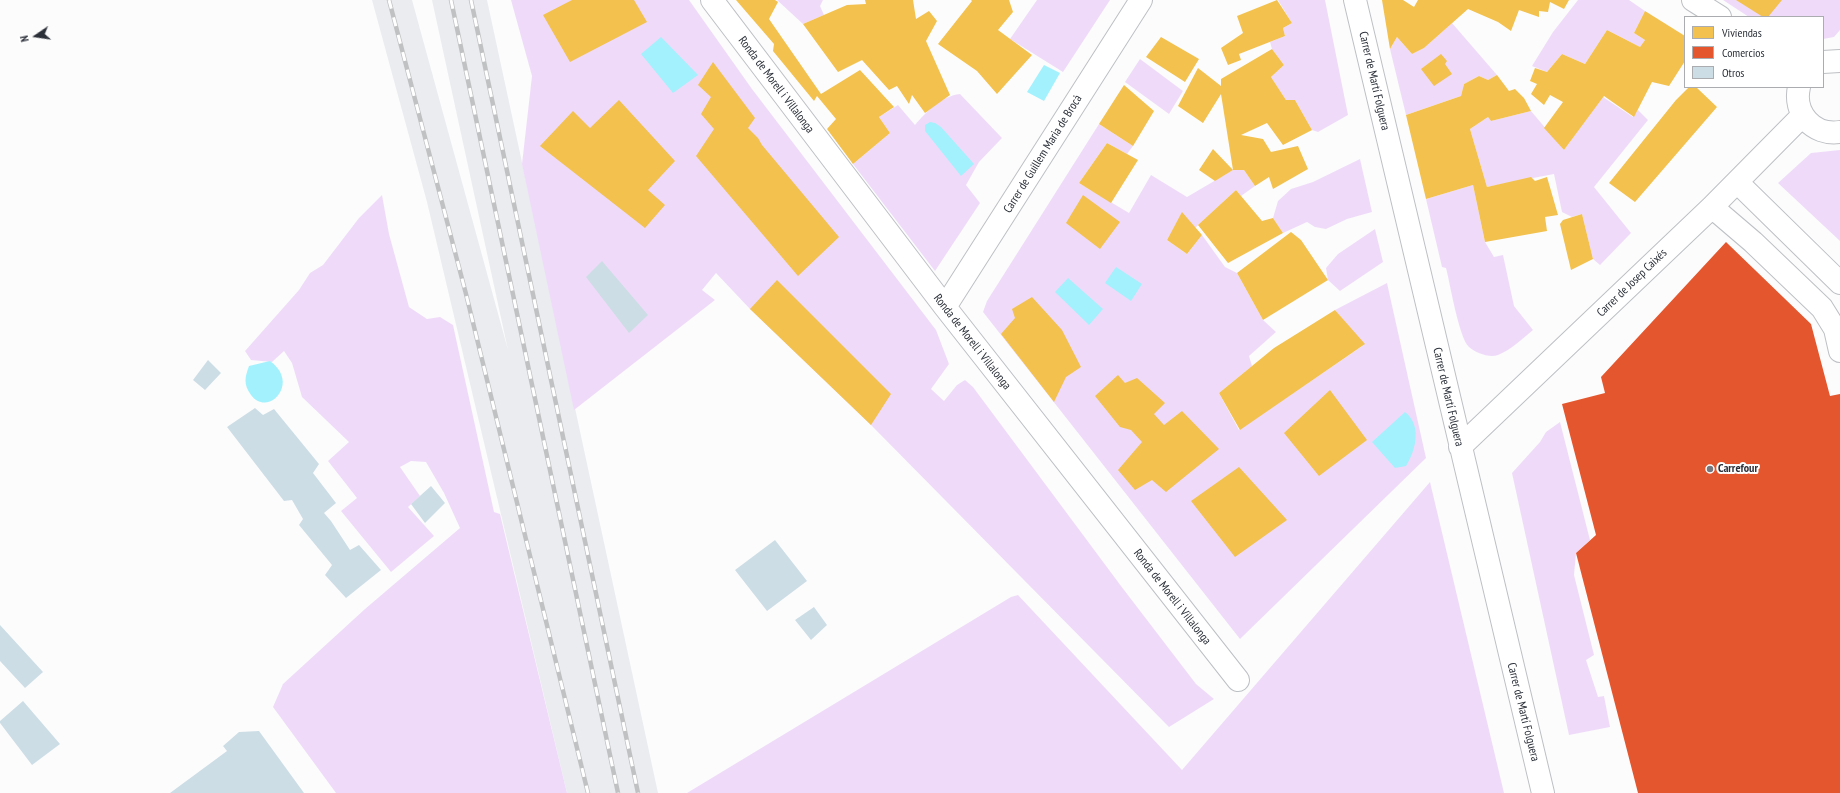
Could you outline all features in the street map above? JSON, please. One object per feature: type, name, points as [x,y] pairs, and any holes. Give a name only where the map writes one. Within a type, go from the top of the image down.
[{"type":"street","name":"Ronda de Morell i Villalonga","points":[[712,0],[945,307],[1238,680]]},
{"type":"street","name":"Carrer de Guillem Maria de Brocà","points":[[945,307],[1141,0]]},
{"type":"street","name":"Carrer de Martí Folguera","points":[[1355,0],[1543,793]]},
{"type":"street","points":[[1693,0],[1718,16]]},
{"type":"street","points":[[1824,62],[1840,61]]},
{"type":"street","points":[[1799,88],[1798,105],[1802,116],[1811,125],[1822,131],[1840,132]]},
{"type":"street","name":"Carrer de Josep Caixés","points":[[1460,447],[1712,207],[1802,116]]},
{"type":"street","points":[[1737,182],[1840,283]]},
{"type":"street","points":[[1712,207],[1753,242],[1822,308],[1835,329],[1840,351]]},
{"type":"shaded area","points":[[372,0],[412,0],[508,350],[432,0],[487,0],[658,793],[567,793],[427,202]]},
{"type":"shaded area","points":[[511,0],[689,0],[752,89],[936,330],[949,364],[931,389],[944,401],[957,385],[965,380],[973,387],[1196,684],[1214,699],[1169,727],[871,425],[750,309],[716,273],[702,290],[715,300],[574,410],[522,164],[532,76]]},
{"type":"shaded area","points":[[777,0],[823,0],[820,6],[824,15],[803,24]]},
{"type":"shaded area","points":[[1037,0],[1110,0],[1063,72],[1010,39]]},
{"type":"shaded area","points":[[1278,0],[1325,0],[1348,115],[1318,132],[1312,130],[1295,100],[1286,100],[1271,77],[1284,65],[1272,49],[1270,42],[1285,36],[1283,28],[1292,23]]},
{"type":"shaded area","points":[[1578,0],[1629,0],[1645,11],[1634,33],[1645,40],[1640,47],[1607,30],[1585,64],[1562,54],[1547,72],[1532,66],[1553,32]]},
{"type":"shaded area","points":[[1723,0],[1840,0],[1840,30],[1834,37],[1824,39],[1824,16],[1747,16]]},
{"type":"shaded area","points":[[1452,23],[1497,75],[1488,80],[1479,76],[1464,84],[1461,96],[1406,115],[1390,49],[1397,37],[1412,54],[1424,48]]},
{"type":"shaded area","points":[[1140,59],[1183,91],[1169,114],[1125,82]]},
{"type":"shaded area","points":[[960,94],[1002,138],[979,162],[966,185],[980,203],[935,271],[853,164],[890,133],[879,117],[898,105],[915,125],[935,105],[953,95]]},
{"type":"shaded area","points":[[1603,97],[1633,117],[1638,110],[1648,120],[1594,187],[1631,233],[1600,265],[1593,259],[1582,214],[1572,217],[1562,212],[1554,174],[1487,187],[1470,129],[1488,117],[1491,121],[1531,111],[1564,150]]},
{"type":"shaded area","points":[[1099,124],[1133,146],[1127,154],[1107,143],[1079,183],[1129,213],[1151,175],[1187,197],[1233,170],[1244,170],[1255,186],[1241,196],[1236,190],[1195,228],[1182,213],[1167,240],[1187,254],[1202,235],[1225,267],[1237,273],[1263,320],[1276,332],[1249,356],[1252,366],[1219,393],[1239,430],[1364,345],[1335,310],[1387,283],[1426,458],[1240,639],[983,312],[987,301]]},
{"type":"shaded area","points":[[1840,150],[1840,241],[1778,183],[1811,153]]},
{"type":"shaded area","points":[[1360,159],[1372,212],[1347,219],[1326,229],[1315,227],[1307,222],[1283,233],[1273,218],[1278,201],[1291,189],[1313,182]]},
{"type":"shaded area","points":[[1473,185],[1485,242],[1494,257],[1503,255],[1514,306],[1533,330],[1503,353],[1494,356],[1475,351],[1465,342],[1458,322],[1446,268],[1442,267],[1426,199]]},
{"type":"shaded area","points":[[382,195],[389,234],[409,307],[427,319],[440,317],[453,325],[494,512],[500,514],[567,793],[336,793],[273,707],[283,684],[365,609],[460,528],[444,493],[426,462],[411,461],[400,467],[420,496],[408,507],[434,536],[391,572],[341,511],[357,498],[328,461],[349,442],[302,397],[292,363],[284,351],[272,362],[251,360],[245,351],[299,290],[310,273],[323,265],[359,218]]},
{"type":"shaded area","points":[[1375,229],[1383,262],[1340,291],[1328,280],[1326,268],[1338,254]]},
{"type":"shaded area","points":[[1560,422],[1590,540],[1576,553],[1574,575],[1594,655],[1586,660],[1598,697],[1604,696],[1610,727],[1569,735],[1512,473],[1540,442],[1546,432]]},
{"type":"shaded area","points":[[1430,482],[1504,793],[687,793],[1011,597],[1018,595],[1182,770]]},
{"type":"water","points":[[661,37],[698,75],[673,93],[641,54]]},
{"type":"water","points":[[1044,65],[1060,73],[1044,101],[1027,92]]},
{"type":"water","points":[[930,122],[941,127],[974,164],[961,176],[925,131],[925,125]]},
{"type":"water","points":[[1116,267],[1142,284],[1131,301],[1105,283]]},
{"type":"water","points":[[1068,278],[1103,309],[1089,325],[1055,292]]},
{"type":"water","points":[[270,361],[279,370],[282,379],[282,387],[278,395],[273,400],[266,402],[258,401],[248,391],[246,374],[249,366]]},
{"type":"water","points":[[1405,412],[1414,424],[1416,438],[1415,445],[1410,460],[1406,466],[1395,468],[1372,442]]},
{"type":"building: Viviendas","points":[[572,0],[634,0],[647,22],[570,62],[543,15]]},
{"type":"building: Viviendas","points":[[736,0],[775,0],[778,2],[769,19],[821,94],[860,70],[894,107],[879,117],[890,133],[853,164],[827,129],[836,119],[817,96],[814,101],[773,51],[774,44]]},
{"type":"building: Viviendas","points":[[865,0],[913,0],[916,19],[929,11],[937,21],[926,41],[950,95],[925,113],[912,95],[909,104],[897,86],[889,90],[862,60],[838,72],[803,24],[847,5],[866,4]]},
{"type":"building: Viviendas","points":[[971,0],[1009,0],[1013,12],[998,30],[1032,55],[997,94],[977,71],[938,44],[972,1]]},
{"type":"building: Viviendas","points":[[1277,0],[1292,23],[1283,28],[1285,36],[1239,54],[1241,60],[1228,65],[1221,48],[1243,33],[1237,16]]},
{"type":"building: Viviendas","points":[[1382,0],[1403,0],[1414,7],[1418,0],[1569,0],[1564,9],[1550,2],[1548,12],[1539,11],[1539,17],[1519,10],[1511,31],[1498,22],[1468,9],[1424,48],[1412,54],[1397,37],[1390,49]]},
{"type":"building: Viviendas","points":[[1736,0],[1782,0],[1769,16],[1761,16]]},
{"type":"building: Viviendas","points":[[1645,11],[1684,35],[1684,63],[1669,86],[1652,82],[1634,117],[1604,96],[1564,150],[1544,128],[1563,102],[1550,95],[1544,105],[1531,94],[1537,84],[1530,81],[1535,68],[1547,72],[1562,54],[1585,64],[1607,30],[1640,47],[1645,40],[1634,33]]},
{"type":"building: Viviendas","points":[[1161,37],[1199,59],[1185,82],[1146,57]]},
{"type":"building: Viviendas","points":[[1272,49],[1284,65],[1271,77],[1286,100],[1295,100],[1312,130],[1283,145],[1267,123],[1241,135],[1263,139],[1271,152],[1298,146],[1308,169],[1273,189],[1269,177],[1255,186],[1244,170],[1233,170],[1221,94],[1203,123],[1178,106],[1198,68],[1221,86],[1221,79]]},
{"type":"building: Viviendas","points":[[1441,54],[1447,61],[1445,64],[1452,74],[1434,86],[1421,69]]},
{"type":"building: Viviendas","points":[[713,62],[755,118],[748,128],[758,138],[762,145],[839,237],[798,276],[696,156],[714,129],[701,114],[711,97],[698,85]]},
{"type":"building: Viviendas","points":[[1497,75],[1509,91],[1515,89],[1524,98],[1531,111],[1491,121],[1488,117],[1470,129],[1487,187],[1531,177],[1535,181],[1547,177],[1558,215],[1545,217],[1547,231],[1485,242],[1473,185],[1426,199],[1406,115],[1461,96],[1464,84],[1479,76],[1488,80]]},
{"type":"building: Viviendas","points":[[1124,85],[1154,111],[1133,146],[1099,124]]},
{"type":"building: Viviendas","points":[[1688,88],[1697,88],[1717,107],[1635,202],[1609,183],[1676,100]]},
{"type":"building: Viviendas","points":[[619,100],[675,161],[648,190],[665,205],[645,228],[540,146],[573,111],[590,128]]},
{"type":"building: Viviendas","points":[[1107,143],[1138,160],[1111,203],[1079,183]]},
{"type":"building: Viviendas","points":[[1213,149],[1233,170],[1215,181],[1199,170]]},
{"type":"building: Viviendas","points":[[1236,190],[1262,221],[1273,218],[1283,233],[1228,263],[1198,225]]},
{"type":"building: Viviendas","points":[[1083,195],[1120,222],[1100,249],[1066,223]]},
{"type":"building: Viviendas","points":[[1182,212],[1202,235],[1187,254],[1167,240]]},
{"type":"building: Viviendas","points":[[1582,214],[1593,259],[1571,270],[1560,224],[1563,220]]},
{"type":"building: Viviendas","points":[[1291,232],[1301,240],[1328,280],[1263,320],[1237,273]]},
{"type":"building: Viviendas","points":[[777,280],[891,394],[871,425],[750,309]]},
{"type":"building: Viviendas","points":[[1032,297],[1062,330],[1081,367],[1066,377],[1054,402],[1001,334],[1015,318],[1012,309]]},
{"type":"building: Viviendas","points":[[1335,310],[1365,344],[1240,430],[1219,393],[1274,348]]},
{"type":"building: Viviendas","points":[[1118,375],[1125,383],[1137,378],[1165,403],[1154,414],[1164,425],[1182,411],[1219,449],[1166,492],[1152,480],[1135,490],[1118,470],[1142,442],[1131,430],[1120,427],[1095,396]]},
{"type":"building: Viviendas","points":[[1330,390],[1367,440],[1319,476],[1284,433]]},
{"type":"building: Viviendas","points":[[1239,467],[1287,520],[1235,557],[1191,501]]},
{"type":"building: Comercios","name":"Carrefour","points":[[1726,242],[1811,324],[1830,396],[1840,394],[1840,793],[1638,793],[1576,553],[1596,535],[1562,404],[1605,393],[1601,377]]},
{"type":"building: Otros","points":[[602,261],[648,315],[629,333],[586,277]]},
{"type":"building: Otros","points":[[208,360],[221,373],[205,390],[193,380]]},
{"type":"building: Otros","points":[[255,408],[263,415],[274,409],[319,464],[313,473],[336,503],[324,513],[350,550],[359,545],[381,570],[346,598],[325,575],[332,565],[299,525],[303,519],[292,500],[284,501],[227,427]]},
{"type":"building: Otros","points":[[431,486],[445,503],[425,523],[411,504]]},
{"type":"building: Otros","points":[[775,540],[807,581],[767,611],[735,570]]},
{"type":"building: Otros","points":[[814,607],[827,625],[811,640],[795,620]]},
{"type":"building: Otros","points":[[0,625],[43,672],[25,688],[0,661]]},
{"type":"building: Otros","points":[[23,701],[60,744],[32,765],[0,723],[0,721]]},
{"type":"building: Otros","points":[[259,731],[304,793],[170,793],[227,751],[223,746],[239,732]]},
{"type":"railway","points":[[389,0],[466,294],[588,793]]},
{"type":"railway","points":[[451,0],[618,793]]},
{"type":"railway","points":[[471,0],[638,793]]},
{"type":"place","name":"Carrefour","points":[[1710,469]]}]
